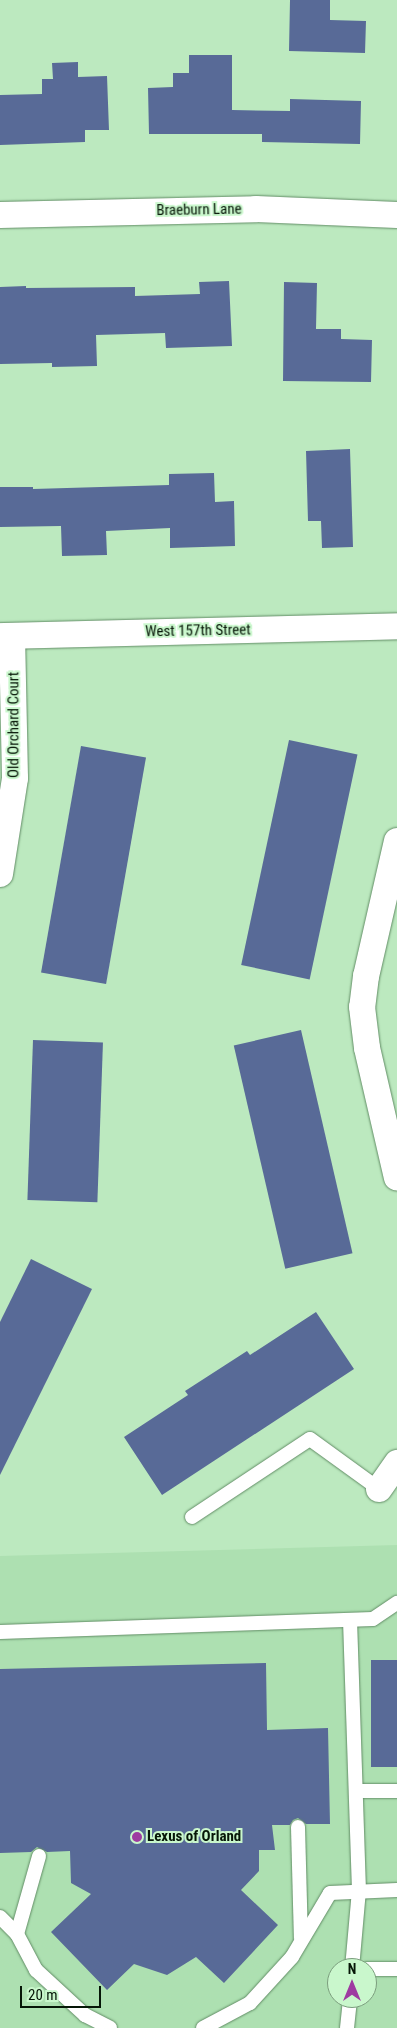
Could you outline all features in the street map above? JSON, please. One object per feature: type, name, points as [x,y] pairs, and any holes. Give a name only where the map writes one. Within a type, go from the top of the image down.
[{"type":"street","name":"Braeburn Lane","points":[[0,215],[256,209],[397,214]]},
{"type":"street","name":"West 157th Street","points":[[6,636],[397,626]]},
{"type":"street","name":"Old Orchard Court","points":[[0,874],[15,778],[6,636]]},
{"type":"street","points":[[397,841],[366,976],[362,1007],[367,1048],[397,1178]]},
{"type":"street","points":[[380,1489],[397,1463]]},
{"type":"lane","points":[[192,1517],[310,1439],[380,1489]]},
{"type":"lane","points":[[0,1632],[373,1619],[397,1603]]},
{"type":"lane","points":[[350,1620],[359,1890],[353,1958]]},
{"type":"lane","points":[[356,1791],[397,1790]]},
{"type":"lane","points":[[298,1827],[301,1938]]},
{"type":"lane","points":[[17,1934],[39,1856]]},
{"type":"lane","points":[[204,2028],[250,2003],[292,1957],[301,1938],[330,1893],[359,1890],[397,1890]]},
{"type":"lane","points":[[0,1917],[17,1934],[36,1970],[85,2015],[110,2028]]},
{"type":"lane","points":[[377,1969],[397,1969]]},
{"type":"lane","points":[[347,2028],[349,2008]]},
{"type":"shaded area","points":[[397,1545],[397,2028],[0,2028],[0,1556]]},
{"type":"building","points":[[290,0],[330,0],[330,20],[366,21],[365,53],[289,51]]},
{"type":"building","points":[[189,55],[232,55],[232,110],[290,111],[290,99],[361,101],[360,144],[262,142],[262,134],[149,134],[148,88],[173,87],[173,73],[189,73]]},
{"type":"building","points":[[78,62],[78,77],[107,76],[109,130],[85,130],[85,142],[0,145],[0,95],[42,94],[42,79],[53,79],[52,63]]},
{"type":"building","points":[[229,281],[232,346],[166,348],[165,333],[96,335],[97,366],[52,367],[52,363],[0,364],[0,287],[135,287],[135,296],[200,294],[199,282]]},
{"type":"building","points":[[284,282],[317,283],[316,329],[341,329],[341,339],[372,340],[371,382],[283,381]]},
{"type":"building","points":[[350,449],[353,547],[322,548],[321,521],[308,521],[306,451]]},
{"type":"building","points":[[214,473],[215,502],[234,501],[235,546],[170,548],[170,528],[106,531],[107,555],[62,556],[61,526],[0,527],[0,487],[33,487],[33,489],[169,485],[169,474]]},
{"type":"building","points":[[289,740],[357,755],[310,980],[241,965]]},
{"type":"building","points":[[81,746],[146,757],[106,984],[41,973]]},
{"type":"building","points":[[301,1030],[353,1253],[285,1269],[234,1046]]},
{"type":"building","points":[[33,1040],[103,1042],[97,1202],[27,1200]]},
{"type":"building","points":[[31,1259],[92,1289],[0,1475],[0,1322]]},
{"type":"building","points":[[316,1312],[354,1369],[162,1495],[124,1437],[188,1395],[185,1391],[247,1351],[250,1355]]},
{"type":"building","points":[[371,1660],[397,1660],[397,1767],[371,1767]]},
{"type":"building","name":"Lexus of Orland","points":[[266,1663],[267,1730],[328,1728],[330,1824],[306,1824],[298,1818],[293,1820],[290,1825],[272,1825],[275,1850],[259,1850],[259,1871],[241,1890],[278,1925],[224,1983],[196,1957],[167,1975],[134,1964],[107,1990],[51,1932],[91,1894],[71,1883],[70,1851],[47,1852],[37,1847],[31,1852],[0,1853],[0,1669]]},
{"type":"place","name":"Lexus of Orland","points":[[137,1837]]}]
